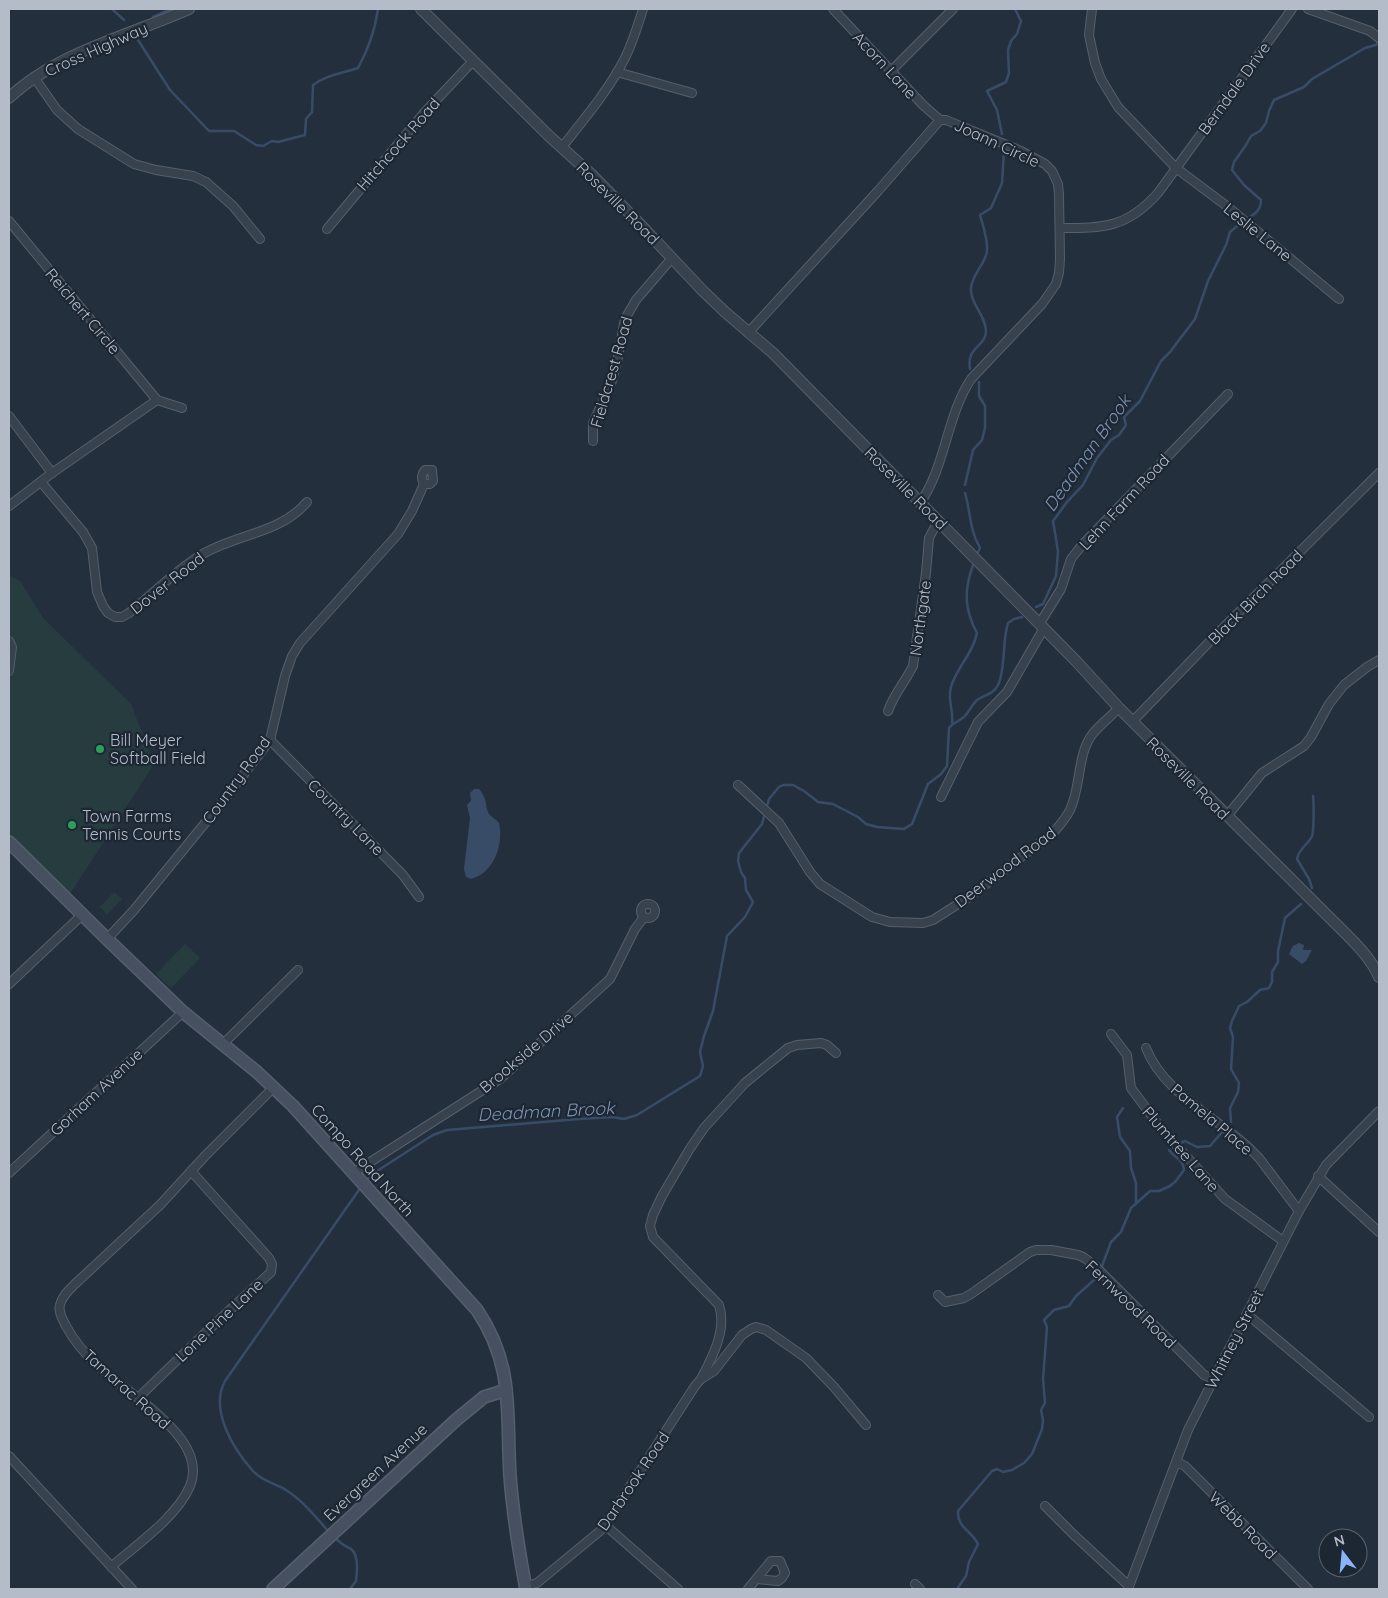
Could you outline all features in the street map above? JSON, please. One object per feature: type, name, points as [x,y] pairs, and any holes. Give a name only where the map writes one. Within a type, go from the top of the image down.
[{"type":"main road","name":"Compo Road North","points":[[9,842],[107,940],[183,1012],[274,1087],[477,1310],[489,1330],[503,1365],[511,1489],[526,1588]]},
{"type":"main road","name":"Evergreen Avenue","points":[[273,1589],[456,1420],[484,1397],[506,1390]]},
{"type":"street","name":"Cross Highway","points":[[9,98],[34,77],[76,55],[189,9]]},
{"type":"street","name":"Roseville Road","points":[[421,9],[604,188],[703,291],[748,333],[773,353],[1042,626],[1132,722],[1357,946],[1375,968],[1379,977]]},
{"type":"street","points":[[562,147],[597,104],[626,55],[643,9]]},
{"type":"street","name":"Acorn Lane","points":[[833,9],[890,71],[940,120]]},
{"type":"street","points":[[890,71],[953,9]]},
{"type":"street","points":[[1092,9],[1089,35],[1095,63],[1101,79],[1118,107],[1176,168]]},
{"type":"street","name":"Berndale Drive","points":[[1060,228],[1096,227],[1123,221],[1146,206],[1292,9]]},
{"type":"street","points":[[1308,9],[1377,36]]},
{"type":"street","name":"Hitchcock Road","points":[[327,229],[424,113],[473,60]]},
{"type":"street","points":[[616,72],[692,93]]},
{"type":"street","points":[[34,77],[58,110],[78,129],[134,164],[192,176],[206,182],[233,206],[260,238]]},
{"type":"street","name":"Joann Circle","points":[[748,333],[940,120],[946,120],[1021,151],[1052,170],[1058,184],[1060,228],[1059,274],[1056,284],[1042,304],[971,379],[965,388],[956,406],[929,490],[920,503]]},
{"type":"street","name":"Leslie Lane","points":[[1176,168],[1249,224],[1339,299]]},
{"type":"street","name":"Reichert Circle","points":[[9,221],[157,400]]},
{"type":"street","name":"Fieldcrest Road","points":[[593,441],[593,423],[612,381],[625,319],[636,300],[672,258]]},
{"type":"street","name":"Lehn Farm Road","points":[[941,797],[978,722],[1007,692],[1061,589],[1071,559],[1082,545],[1228,394]]},
{"type":"street","points":[[9,506],[52,473],[157,400],[182,408]]},
{"type":"street","points":[[9,416],[52,473]]},
{"type":"street","name":"Black Birch Road","points":[[1132,722],[1217,634],[1379,474]]},
{"type":"street","name":"Dover Road","points":[[40,482],[82,532],[92,548],[99,599],[108,613],[115,617],[122,617],[129,613],[185,566],[203,554],[278,524],[299,512],[307,502]]},
{"type":"street","name":"Country Road","points":[[107,940],[228,796],[270,740],[285,676],[292,656],[300,643],[398,534],[412,511],[424,484]]},
{"type":"street","name":"Northgate","points":[[888,711],[898,688],[907,678],[913,666],[929,538],[938,521]]},
{"type":"street","points":[[9,641],[12,647],[9,671]]},
{"type":"street","points":[[1227,816],[1262,773],[1304,746],[1329,704],[1344,685],[1379,660]]},
{"type":"street","name":"Deerwood Road","points":[[738,785],[766,810],[785,832],[810,872],[824,888],[872,917],[890,922],[927,922],[969,897],[1054,832],[1070,810],[1084,753],[1091,736],[1119,708]]},
{"type":"street","name":"Country Lane","points":[[270,740],[403,875],[420,896]]},
{"type":"street","points":[[9,984],[82,915]]},
{"type":"street","name":"Brookside Drive","points":[[359,1180],[500,1079],[610,979],[635,930],[644,917]]},
{"type":"street","points":[[223,1044],[298,970]]},
{"type":"street","name":"Gorham Avenue","points":[[9,1173],[183,1012]]},
{"type":"street","name":"Plumtree Lane","points":[[1111,1034],[1127,1055],[1131,1088],[1160,1126],[1225,1199],[1283,1241]]},
{"type":"street","name":"Darbrook Road","points":[[702,1379],[715,1354],[721,1317],[719,1305],[653,1237],[650,1226],[653,1215],[662,1196],[704,1128],[745,1083],[788,1048],[797,1045],[821,1043],[827,1045],[836,1054]]},
{"type":"street","name":"Pamela Place","points":[[1146,1048],[1151,1062],[1168,1083],[1248,1147],[1259,1158],[1299,1210]]},
{"type":"street","name":"Tamarac Road","points":[[111,1567],[182,1502],[191,1485],[194,1474],[192,1460],[186,1446],[159,1415],[100,1368],[73,1339],[62,1319],[59,1306],[64,1296],[75,1284],[160,1205],[274,1087]]},
{"type":"street","name":"Whitney Street","points":[[1129,1587],[1188,1430],[1299,1210],[1318,1176],[1337,1153],[1379,1111]]},
{"type":"street","name":"Lone Pine Lane","points":[[138,1398],[199,1338],[271,1272],[272,1264],[269,1258],[191,1171]]},
{"type":"street","points":[[1318,1176],[1379,1232]]},
{"type":"street","name":"Fernwood Road","points":[[938,1295],[945,1302],[964,1298],[1030,1252],[1036,1250],[1051,1250],[1078,1255],[1094,1265],[1204,1375],[1213,1380]]},
{"type":"street","points":[[1247,1314],[1369,1417]]},
{"type":"street","name":"Darbrook Road","points":[[526,1588],[537,1583],[605,1525],[694,1386],[714,1371],[746,1332],[756,1327],[774,1335],[815,1367],[866,1425]]},
{"type":"street","points":[[9,1456],[132,1589]]},
{"type":"street","name":"Webb Road","points":[[1176,1462],[1185,1466],[1308,1589]]},
{"type":"street","points":[[1045,1506],[1129,1587]]},
{"type":"street","points":[[605,1525],[678,1589]]},
{"type":"street","points":[[748,1589],[757,1579]]},
{"type":"green space","points":[[9,575],[20,581],[43,618],[131,704],[154,764],[68,897],[9,838]]},
{"type":"green space","points":[[114,892],[122,899],[107,915],[100,907]]},
{"type":"green space","points":[[185,944],[200,958],[171,988],[156,974]]},
{"type":"water","points":[[474,789],[479,789],[482,793],[489,814],[499,823],[500,840],[496,857],[486,871],[471,879],[466,877],[464,869],[470,818],[467,805],[471,801],[470,793]]},
{"type":"water","points":[[1299,943],[1304,945],[1303,950],[1312,950],[1306,961],[1302,964],[1289,954],[1293,946]]},
{"type":"waterway","points":[[112,9],[124,20]]},
{"type":"waterway","points":[[153,17],[171,9]]},
{"type":"waterway","points":[[138,40],[170,90],[209,131],[234,131],[256,145],[263,146],[272,141],[278,142],[305,135],[306,119],[312,112],[313,85],[329,77],[358,68],[371,39],[378,9]]},
{"type":"waterway","points":[[1002,134],[997,110],[987,91],[1006,82],[1009,73],[1008,50],[1011,41],[1017,34],[1021,21],[1015,9]]},
{"type":"waterway","name":"Deadman Brook","points":[[1247,219],[1257,211],[1261,200],[1244,185],[1232,170],[1234,162],[1251,136],[1260,131],[1266,123],[1274,100],[1304,87],[1312,79],[1365,48],[1376,45],[1379,41]]},
{"type":"waterway","points":[[970,369],[969,362],[971,356],[983,341],[986,332],[984,320],[971,294],[972,283],[985,259],[987,250],[986,237],[980,215],[991,208],[1002,183],[1004,152]]},
{"type":"waterway","name":"Deadman Brook","points":[[1036,607],[1043,604],[1056,576],[1058,551],[1053,521],[1083,485],[1097,458],[1111,440],[1119,435],[1126,425],[1124,417],[1140,401],[1161,361],[1195,319],[1208,281],[1226,245],[1230,232],[1242,222]]},
{"type":"waterway","points":[[965,485],[973,450],[982,440],[985,428],[985,406],[979,396],[979,382]]},
{"type":"waterway","points":[[965,493],[972,528],[980,548],[978,552]]},
{"type":"waterway","points":[[952,723],[951,687],[953,680],[972,648],[977,633],[970,616],[967,599],[968,583],[973,565]]},
{"type":"waterway","name":"Deadman Brook","points":[[365,1181],[377,1171],[433,1135],[447,1130],[579,1119],[612,1117],[624,1119],[637,1115],[700,1076],[703,1066],[700,1052],[713,1011],[727,936],[745,917],[753,902],[746,890],[745,878],[738,861],[739,853],[762,824],[769,799],[779,787],[793,785],[818,802],[833,804],[858,817],[866,824],[877,827],[904,829],[912,824],[928,784],[941,774],[947,766],[949,728],[964,717],[976,701],[991,693],[998,685],[1002,671],[1008,623],[1022,617]]},
{"type":"waterway","points":[[1312,888],[1297,859],[1312,836],[1313,796]]},
{"type":"waterway","points":[[1231,1122],[1230,1108],[1238,1092],[1239,1083],[1231,1069],[1233,1037],[1230,1028],[1232,1021],[1239,1006],[1247,1002],[1260,990],[1269,988],[1272,982],[1272,972],[1278,962],[1278,951],[1285,918],[1301,904]]},
{"type":"waterway","points":[[1123,1108],[1117,1117],[1120,1137],[1130,1151],[1131,1168],[1136,1183],[1136,1203]]},
{"type":"waterway","points":[[1178,1144],[1185,1141],[1197,1147],[1210,1146],[1223,1131]]},
{"type":"waterway","points":[[1102,1266],[1111,1242],[1121,1232],[1131,1208],[1150,1191],[1159,1191],[1170,1186],[1184,1170],[1180,1161],[1169,1150]]},
{"type":"waterway","name":"Deadman Brook","points":[[328,1531],[298,1499],[286,1490],[261,1478],[253,1471],[238,1452],[222,1417],[221,1392],[225,1381],[361,1187]]},
{"type":"waterway","points":[[957,1589],[966,1576],[969,1562],[978,1544],[960,1522],[958,1511],[992,1471],[997,1469],[1003,1472],[1012,1470],[1024,1463],[1032,1454],[1042,1429],[1041,1410],[1045,1403],[1043,1379],[1047,1327],[1044,1320],[1054,1310],[1069,1306],[1076,1296],[1094,1280],[1094,1274]]},
{"type":"waterway","name":"Deadman Brook","points":[[335,1537],[340,1543],[351,1549],[355,1555],[357,1564],[356,1581],[350,1589]]},
{"type":"place","name":"Bill Meyer Softball Field","points":[[100,749]]},
{"type":"place","name":"Town Farms Tennis Courts","points":[[72,825]]}]
